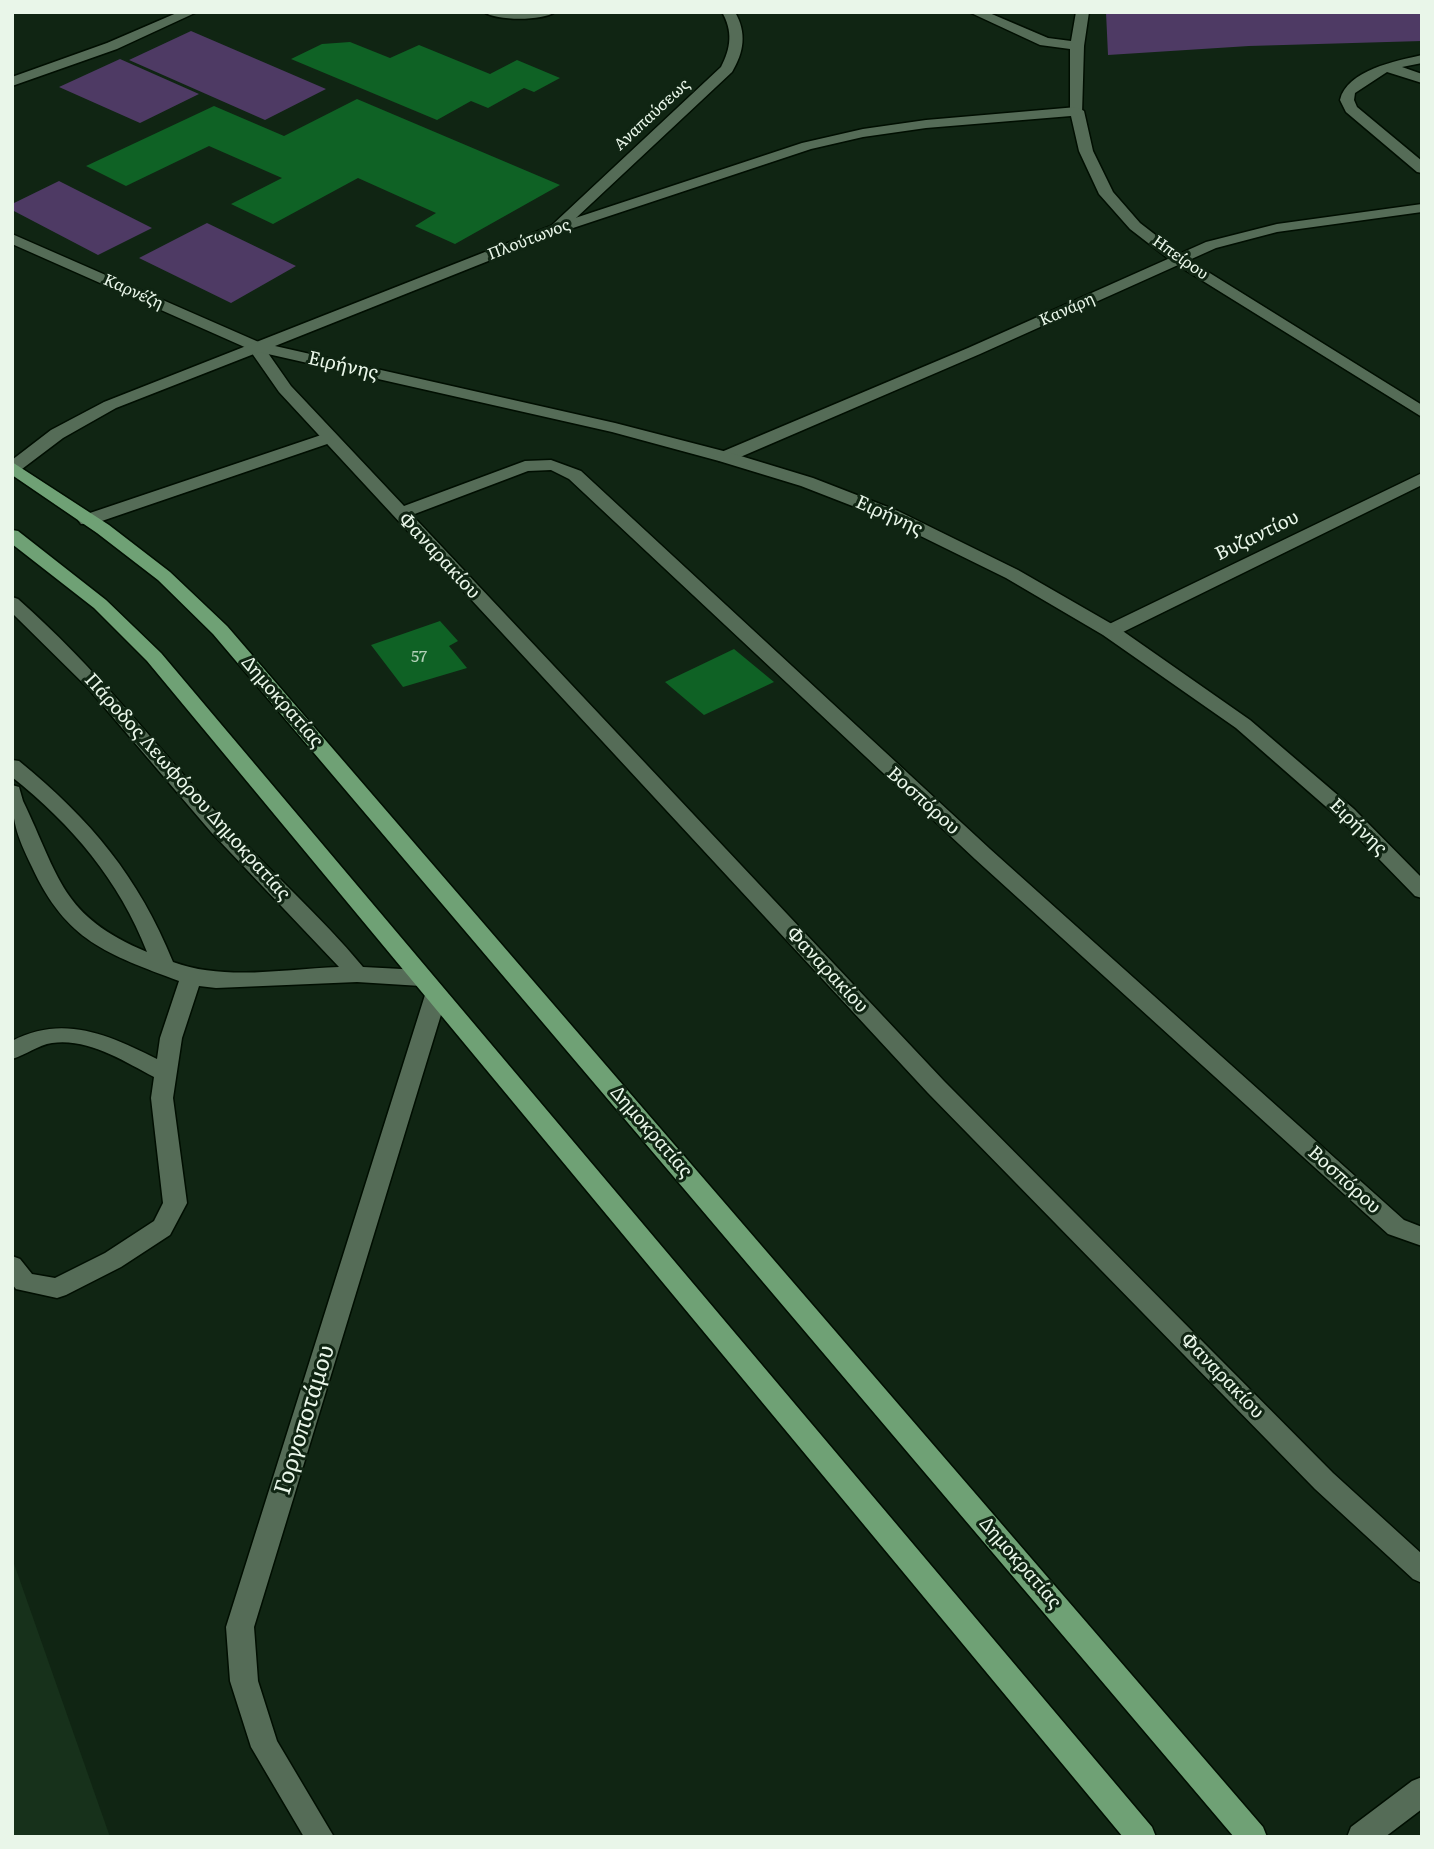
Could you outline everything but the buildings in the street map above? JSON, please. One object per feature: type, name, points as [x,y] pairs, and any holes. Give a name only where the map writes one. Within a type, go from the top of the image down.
[{"type":"main road","name":"Δημοκρατίας","points":[[13,467],[164,576],[220,630],[1253,1837]]},
{"type":"main road","points":[[12,536],[100,604],[154,657],[1142,1837]]},
{"type":"street","points":[[12,82],[112,46],[191,12]]},
{"type":"street","points":[[490,12],[503,15],[549,12]]},
{"type":"street","name":"Αναπαύσεως","points":[[556,229],[727,69],[738,45],[734,22],[728,12]]},
{"type":"street","points":[[975,12],[1045,42],[1077,46]]},
{"type":"street","name":"Ηπείρου","points":[[1083,12],[1077,46],[1077,111],[1086,151],[1106,194],[1135,226],[1179,260],[1422,412]]},
{"type":"street","points":[[1422,59],[1385,67],[1349,91],[1347,100],[1351,109],[1422,169]]},
{"type":"street","points":[[1385,67],[1422,79]]},
{"type":"street","name":"Πλούτωνος","points":[[13,467],[57,434],[110,405],[556,229],[807,146],[840,138],[926,124],[1077,111]]},
{"type":"street","name":"Κανάρη","points":[[725,457],[1211,245],[1242,235],[1422,208]]},
{"type":"street","name":"Καρνέζη","points":[[12,238],[255,346]]},
{"type":"street","name":"Φαναρακίου","points":[[255,346],[279,382],[936,1087],[1324,1481],[1422,1572]]},
{"type":"street","name":"Ειρήνης","points":[[255,346],[615,428],[725,457],[807,482],[892,515],[1012,574],[1110,631],[1242,724],[1347,814],[1422,891]]},
{"type":"street","points":[[87,520],[330,437]]},
{"type":"street","name":"Βοσπόρου","points":[[400,513],[525,466],[546,463],[562,467],[575,475],[912,792],[1126,986],[1396,1227],[1422,1237]]},
{"type":"street","name":"Βυζαντίου","points":[[1110,631],[1422,478]]},
{"type":"street","name":"Πάροδος Λεωφόρου Δημοκρατίας","points":[[12,603],[48,634],[219,827],[331,941],[357,974]]},
{"type":"street","points":[[12,766],[58,802],[82,827],[134,897],[164,967]]},
{"type":"street","points":[[12,792],[13,801],[60,898],[77,921],[124,951],[191,976],[216,980],[357,974],[429,987]]},
{"type":"street","points":[[12,1266],[25,1282],[57,1288],[113,1260],[162,1228],[175,1203],[162,1098],[171,1038],[191,976]]},
{"type":"street","name":"Γοργοποτάμου","points":[[320,1837],[265,1747],[244,1681],[240,1627],[429,987]]},
{"type":"street","points":[[12,1051],[29,1040],[62,1033],[93,1037],[166,1073]]},
{"type":"street","points":[[1361,1837],[1422,1791]]},
{"type":"shaded area","points":[[1106,12],[1422,12],[1422,41],[1249,46],[1108,55]]},
{"type":"shaded area","points":[[191,31],[326,89],[265,120],[129,60]]},
{"type":"shaded area","points":[[120,59],[199,94],[140,123],[59,87]]},
{"type":"shaded area","points":[[59,181],[152,228],[98,255],[12,210],[12,204]]},
{"type":"shaded area","points":[[207,223],[296,266],[231,303],[139,258]]},
{"type":"shaded area","points":[[12,1558],[110,1837],[12,1837]]}]
